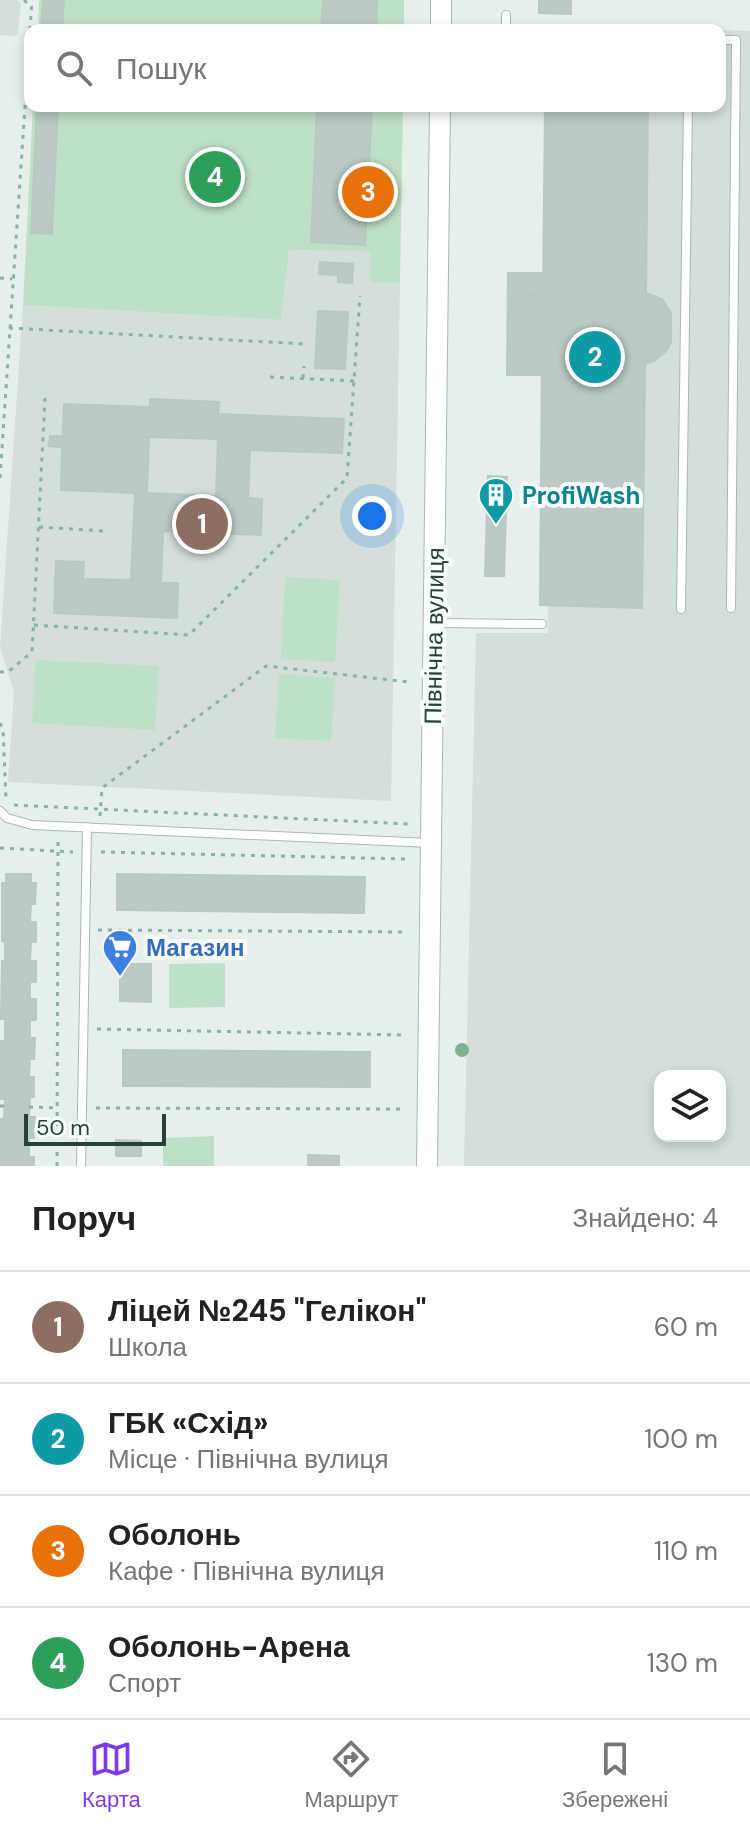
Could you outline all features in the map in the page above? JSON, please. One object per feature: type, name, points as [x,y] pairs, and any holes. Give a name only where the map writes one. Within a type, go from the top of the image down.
[{"type":"street","points":[[441,0],[441,24]]},
{"type":"street","name":"Північна вулиця","points":[[427,1166],[440,112]]},
{"type":"lane","points":[[506,15],[506,24]]},
{"type":"lane","points":[[726,40],[736,40],[731,608]]},
{"type":"lane","points":[[681,609],[688,112]]},
{"type":"lane","points":[[434,623],[542,624]]},
{"type":"lane","points":[[3,807],[7,818],[17,822],[59,826],[431,843]]},
{"type":"lane","points":[[81,1166],[87,827]]},
{"type":"path","points":[[24,0],[32,8]]},
{"type":"path","points":[[31,24],[32,0]]},
{"type":"path","points":[[0,478],[24,112]]},
{"type":"path","points":[[0,278],[12,279]]},
{"type":"path","points":[[34,625],[189,635],[347,478],[360,296]]},
{"type":"path","points":[[9,328],[305,344]]},
{"type":"path","points":[[303,379],[304,366]]},
{"type":"path","points":[[270,377],[354,381]]},
{"type":"path","points":[[0,672],[8,672],[32,652],[45,398]]},
{"type":"path","points":[[39,527],[103,531]]},
{"type":"path","points":[[100,808],[102,788],[266,666],[409,682]]},
{"type":"path","points":[[0,723],[3,730],[3,807]]},
{"type":"path","points":[[0,804],[3,807],[100,808],[409,824]]},
{"type":"path","points":[[57,1166],[59,826]]},
{"type":"path","points":[[0,848],[86,853],[409,859]]},
{"type":"path","points":[[85,930],[407,932]]},
{"type":"path","points":[[83,1029],[405,1035]]},
{"type":"path","points":[[29,1107],[57,1108]]},
{"type":"path","points":[[96,1108],[404,1109]]},
{"type":"shaded area","points":[[0,0],[17,0],[21,3],[18,33],[15,36],[0,35]]},
{"type":"shaded area","points":[[726,30],[750,31],[750,1166],[464,1166],[476,633],[548,633],[548,606],[540,605],[542,376],[507,375],[508,273],[543,272],[545,112],[726,112]]},
{"type":"shaded area","points":[[289,250],[371,252],[371,281],[400,283],[391,801],[8,782],[14,692],[0,647],[23,305],[281,320]]},
{"type":"green space","points":[[39,0],[404,0],[404,24],[38,24]]},
{"type":"green space","points":[[33,112],[403,112],[400,283],[370,282],[371,252],[289,250],[281,320],[23,305]]},
{"type":"green space","points":[[285,577],[340,580],[335,662],[281,659]]},
{"type":"green space","points":[[36,660],[159,666],[155,730],[32,723]]},
{"type":"green space","points":[[279,674],[335,678],[331,741],[275,738]]},
{"type":"green space","points":[[225,963],[225,1007],[169,1008],[169,964]]},
{"type":"green space","points":[[214,1136],[214,1166],[163,1166],[163,1138]]},
{"type":"building","points":[[43,0],[64,0],[62,24],[41,24]]},
{"type":"building","points":[[323,0],[377,0],[376,24],[321,24]]},
{"type":"building","points":[[539,0],[571,0],[571,14],[539,13]]},
{"type":"building","points":[[37,112],[58,112],[52,234],[31,233]]},
{"type":"building","points":[[317,112],[372,112],[365,245],[311,242]]},
{"type":"building","points":[[545,112],[648,112],[646,293],[662,299],[671,313],[671,342],[666,351],[645,364],[642,608],[540,605],[542,359],[525,354],[517,342],[517,310],[520,303],[533,293],[543,292]]},
{"type":"building","points":[[320,262],[353,264],[352,283],[338,282],[338,275],[319,274]]},
{"type":"building","points":[[508,273],[543,273],[543,292],[526,297],[517,310],[517,342],[525,354],[542,359],[542,375],[507,375]]},
{"type":"building","points":[[318,311],[348,312],[345,369],[315,368]]},
{"type":"building","points":[[150,399],[219,402],[218,414],[344,419],[342,453],[250,450],[248,498],[262,499],[261,535],[163,531],[161,583],[178,583],[177,618],[54,613],[56,561],[84,562],[83,579],[131,580],[135,493],[61,490],[62,447],[49,446],[50,436],[63,436],[64,404],[150,407]],"holes":[[[149,437],[218,439],[216,496],[147,493]]]},
{"type":"building","name":"ProfiWash","points":[[488,476],[507,477],[504,576],[485,576]]},
{"type":"building","points":[[6,874],[31,874],[31,883],[36,883],[30,922],[36,922],[36,942],[31,942],[30,961],[36,961],[36,982],[30,982],[30,999],[36,999],[36,1020],[30,1020],[30,1038],[35,1038],[29,1077],[34,1077],[34,1097],[30,1097],[29,1117],[35,1117],[34,1138],[29,1138],[29,1157],[34,1157],[34,1166],[0,1166],[0,1119],[4,1119],[5,1099],[0,1099],[0,1041],[5,1041],[5,1019],[1,1019],[2,961],[5,961],[2,883],[6,883]]},
{"type":"building","points":[[117,874],[365,877],[364,913],[117,910]]},
{"type":"building","points":[[120,964],[151,964],[151,1002],[120,1001]]},
{"type":"building","points":[[123,1050],[370,1052],[370,1087],[123,1086]]},
{"type":"building","points":[[116,1140],[141,1141],[141,1156],[116,1156]]},
{"type":"building","points":[[308,1155],[339,1156],[339,1166],[308,1166]]},
{"type":"place","name":"Оболонь-Арена","points":[[215,177]]},
{"type":"place","name":"Оболонь","points":[[368,192]]},
{"type":"place","name":"ГБК «Схід»","points":[[595,357]]},
{"type":"place","name":"Ліцей №245 \"Гелікон\"","points":[[202,524]]},
{"type":"place","name":"ProfiWash","points":[[496,526]]},
{"type":"place","name":"Магазин","points":[[120,978]]}]
